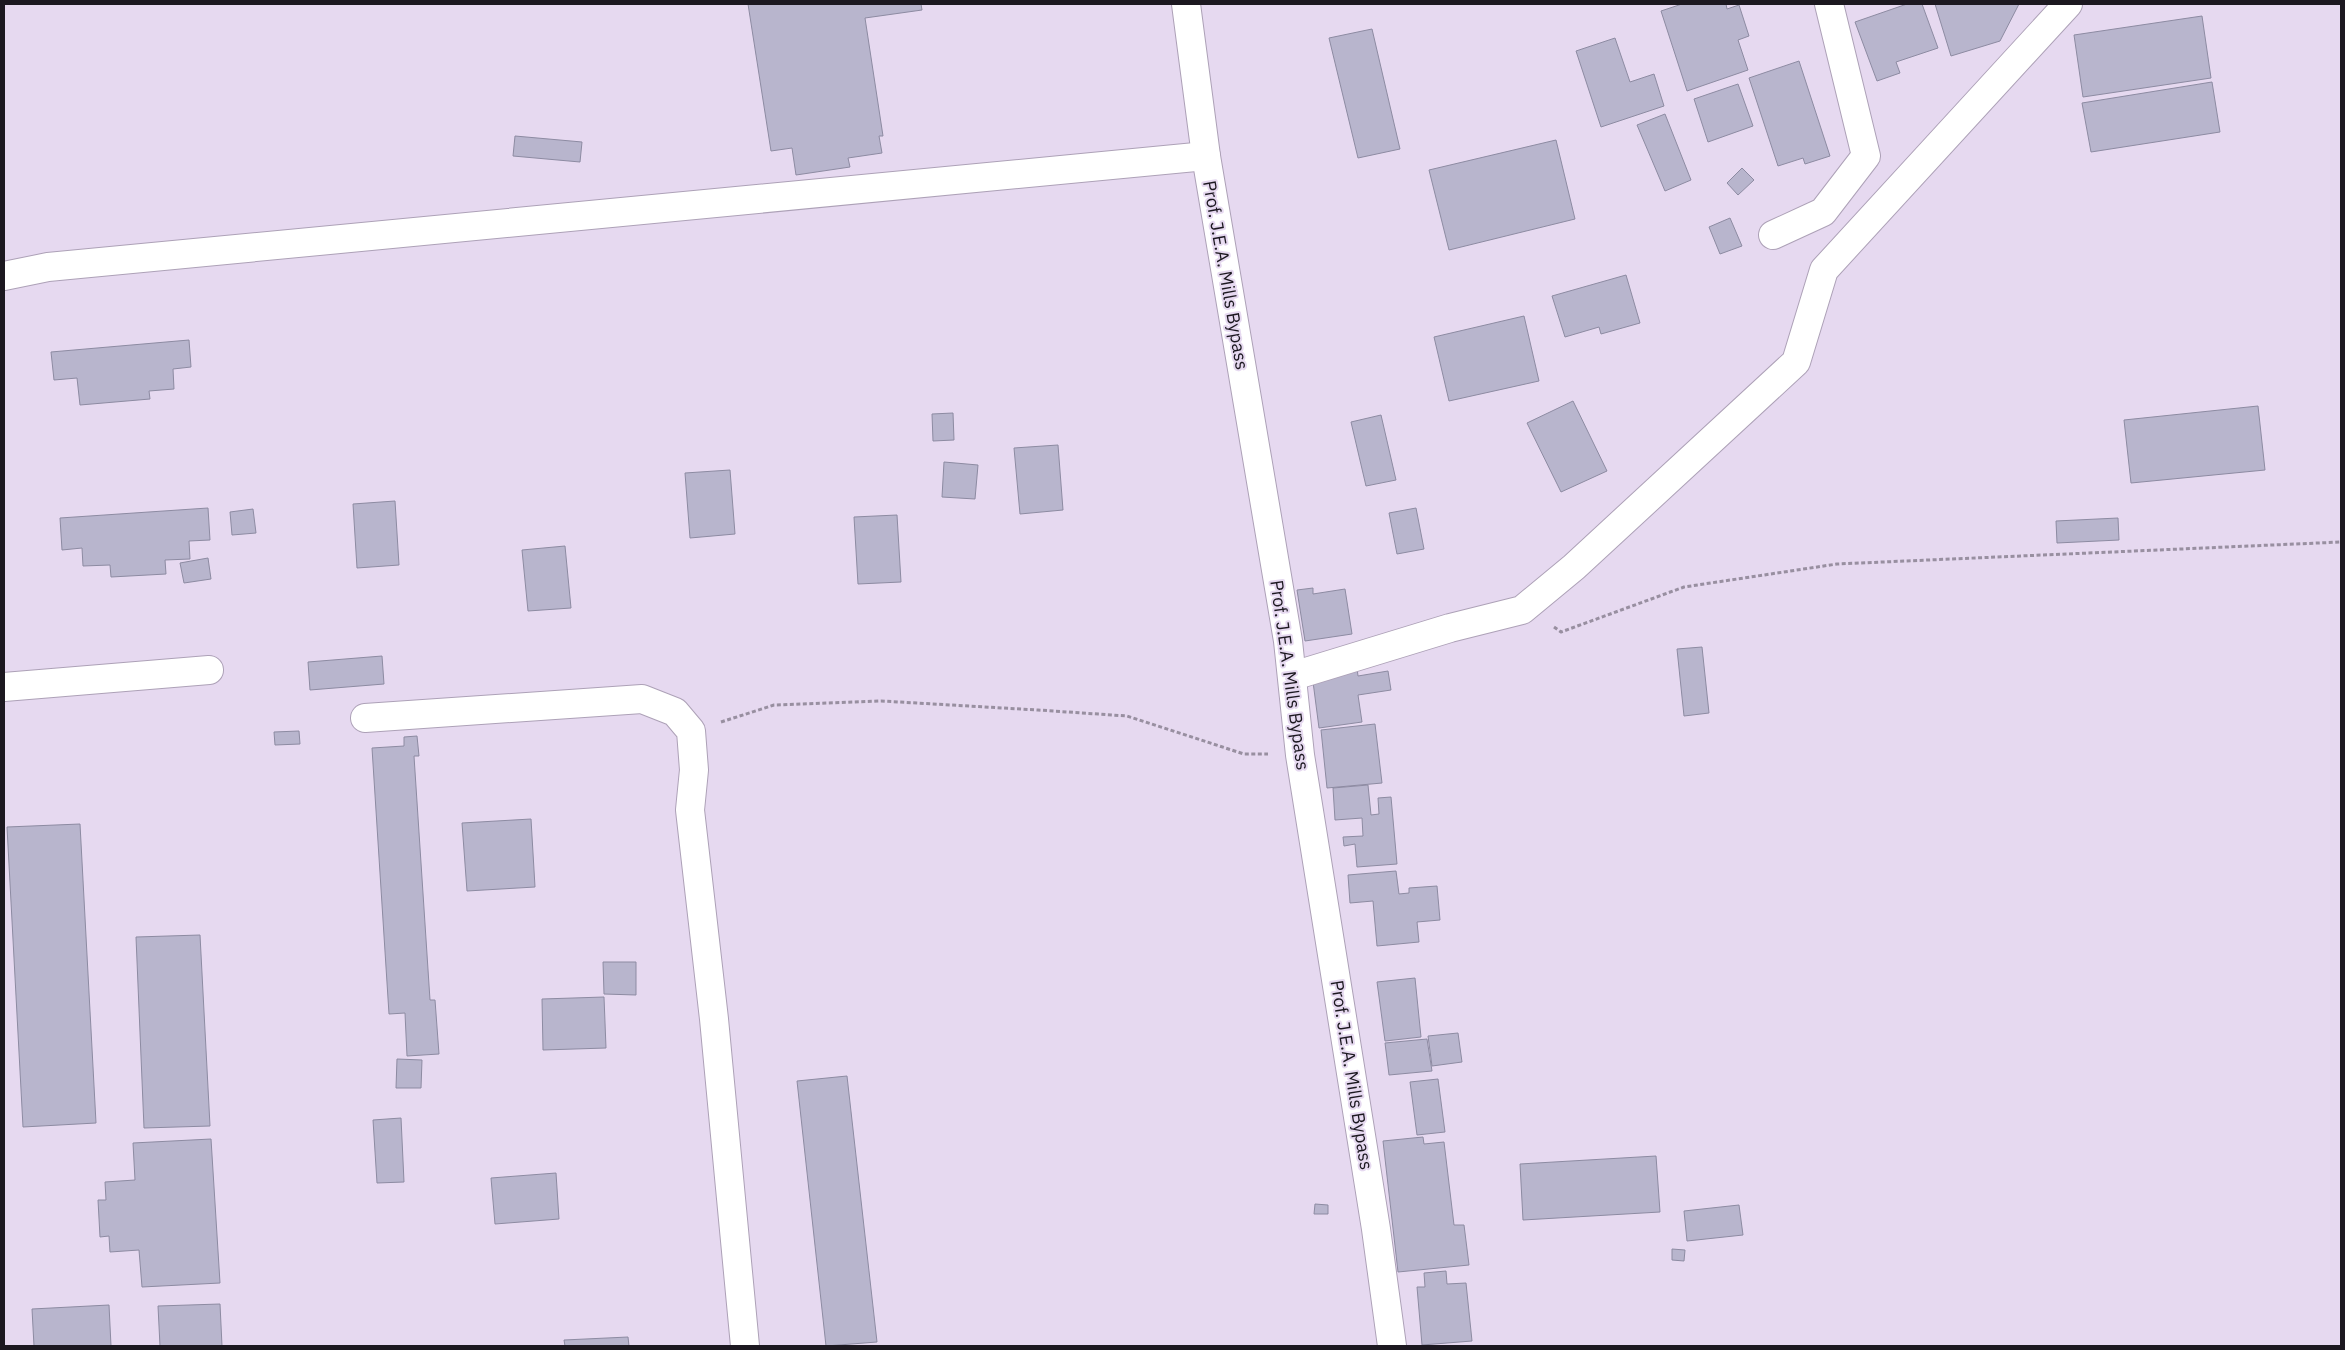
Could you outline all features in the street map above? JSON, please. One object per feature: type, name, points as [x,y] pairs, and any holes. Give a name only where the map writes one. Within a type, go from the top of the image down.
[{"type":"street","name":"Prof. J.E.A. Mills Bypass","points":[[1186,4],[1206,156],[1293,676],[1300,755],[1375,1220],[1392,1346]]},
{"type":"street","points":[[1773,235],[1823,212],[1866,156],[1830,4]]},
{"type":"street","points":[[1293,676],[1450,628],[1522,610],[1574,567],[1796,362],[1824,270],[2068,4]]},
{"type":"street","points":[[4,276],[48,267],[1206,156]]},
{"type":"street","points":[[4,687],[209,670]]},
{"type":"street","points":[[365,718],[642,699],[675,712],[691,731],[694,770],[690,810],[714,1019],[745,1346]]},
{"type":"path","points":[[1522,610],[1562,632],[1684,587],[1838,564],[2341,542]]},
{"type":"path","points":[[691,731],[774,704],[881,702],[1127,716],[1244,754],[1300,755]]},
{"type":"building","points":[[748,4],[921,4],[922,10],[865,18],[883,136],[879,136],[882,153],[848,158],[850,167],[796,175],[792,148],[771,151]]},
{"type":"building","points":[[1682,4],[1726,4],[1727,9],[1739,5],[1749,36],[1738,40],[1748,70],[1687,91],[1661,11]]},
{"type":"building","points":[[1907,4],[1922,4],[1938,48],[1896,62],[1900,73],[1877,81],[1855,22]]},
{"type":"building","points":[[1935,4],[2019,4],[2000,41],[1951,56]]},
{"type":"building","points":[[2202,16],[2211,78],[2083,97],[2074,35]]},
{"type":"building","points":[[1372,29],[1400,149],[1358,158],[1329,38]]},
{"type":"building","points":[[1615,38],[1630,82],[1654,74],[1664,106],[1601,127],[1576,51]]},
{"type":"building","points":[[1799,61],[1830,156],[1805,164],[1803,158],[1778,166],[1749,78]]},
{"type":"building","points":[[2212,82],[2220,132],[2091,152],[2082,103]]},
{"type":"building","points":[[1738,84],[1753,126],[1708,142],[1694,99]]},
{"type":"building","points":[[1665,114],[1691,180],[1665,191],[1637,125]]},
{"type":"building","points":[[515,136],[582,142],[580,162],[513,156]]},
{"type":"building","points":[[1556,140],[1575,219],[1449,250],[1429,170]]},
{"type":"building","points":[[1742,168],[1754,180],[1738,195],[1727,183]]},
{"type":"building","points":[[1730,218],[1742,246],[1720,254],[1709,227]]},
{"type":"building","points":[[1626,275],[1640,323],[1601,334],[1599,327],[1565,337],[1552,296]]},
{"type":"building","points":[[1524,316],[1539,381],[1449,401],[1434,337]]},
{"type":"building","points":[[189,340],[191,367],[173,369],[174,389],[149,391],[150,399],[80,405],[77,378],[54,380],[51,352]]},
{"type":"building","points":[[1573,401],[1607,471],[1561,492],[1527,423]]},
{"type":"building","points":[[2258,406],[2265,470],[2131,483],[2124,420]]},
{"type":"building","points":[[953,413],[954,440],[933,441],[932,414]]},
{"type":"building","points":[[1381,415],[1396,480],[1366,486],[1351,422]]},
{"type":"building","points":[[1058,445],[1063,510],[1020,514],[1014,448]]},
{"type":"building","points":[[944,462],[978,465],[975,499],[942,497]]},
{"type":"building","points":[[730,470],[735,534],[690,538],[685,473]]},
{"type":"building","points":[[395,501],[399,565],[357,568],[353,504]]},
{"type":"building","points":[[208,508],[210,540],[189,541],[190,559],[165,560],[166,574],[111,577],[110,565],[83,566],[82,548],[62,550],[60,518]]},
{"type":"building","points":[[1416,508],[1424,549],[1397,554],[1389,513]]},
{"type":"building","points":[[253,509],[256,533],[232,535],[230,512]]},
{"type":"building","points":[[897,515],[901,582],[858,584],[854,517]]},
{"type":"building","points":[[2118,518],[2119,540],[2057,543],[2056,521]]},
{"type":"building","points":[[565,546],[571,608],[528,611],[522,550]]},
{"type":"building","points":[[208,558],[211,579],[184,583],[180,563]]},
{"type":"building","points":[[1313,588],[1313,594],[1345,589],[1352,634],[1305,641],[1297,590]]},
{"type":"building","points":[[1702,647],[1709,713],[1684,716],[1677,649]]},
{"type":"building","points":[[382,656],[384,684],[310,690],[308,662]]},
{"type":"building","points":[[1357,668],[1358,676],[1388,671],[1391,690],[1358,695],[1362,722],[1319,728],[1312,674]]},
{"type":"building","points":[[1375,724],[1382,783],[1327,788],[1321,730]]},
{"type":"building","points":[[299,731],[300,744],[275,745],[274,732]]},
{"type":"building","points":[[417,736],[419,756],[414,756],[430,1000],[435,1000],[439,1054],[407,1056],[405,1013],[389,1014],[372,748],[404,746],[404,737]]},
{"type":"building","points":[[1368,785],[1371,815],[1379,814],[1378,798],[1391,797],[1397,864],[1357,867],[1355,844],[1344,846],[1343,837],[1363,836],[1362,818],[1335,820],[1333,788]]},
{"type":"building","points":[[531,819],[535,887],[467,891],[462,823]]},
{"type":"building","points":[[80,824],[96,1123],[23,1127],[7,827]]},
{"type":"building","points":[[1396,871],[1399,894],[1409,893],[1409,888],[1437,886],[1440,920],[1417,922],[1419,942],[1377,946],[1373,901],[1350,903],[1348,875]]},
{"type":"building","points":[[200,935],[210,1126],[144,1128],[136,937]]},
{"type":"building","points":[[603,962],[636,962],[636,995],[604,994]]},
{"type":"building","points":[[1415,978],[1421,1037],[1385,1041],[1377,982]]},
{"type":"building","points":[[604,997],[606,1048],[543,1050],[542,999]]},
{"type":"building","points":[[1458,1033],[1462,1062],[1432,1066],[1428,1036]]},
{"type":"building","points":[[1427,1039],[1432,1071],[1389,1075],[1385,1043]]},
{"type":"building","points":[[397,1059],[422,1060],[421,1088],[396,1088]]},
{"type":"building","points":[[847,1076],[877,1342],[826,1346],[797,1081]]},
{"type":"building","points":[[1438,1079],[1445,1132],[1417,1135],[1410,1082]]},
{"type":"building","points":[[401,1118],[404,1182],[377,1183],[373,1120]]},
{"type":"building","points":[[1423,1137],[1424,1144],[1444,1142],[1454,1225],[1464,1225],[1469,1265],[1398,1272],[1383,1141]]},
{"type":"building","points":[[211,1139],[220,1283],[142,1287],[139,1250],[110,1252],[109,1236],[100,1237],[98,1200],[106,1200],[105,1182],[135,1180],[133,1143]]},
{"type":"building","points":[[1656,1156],[1660,1212],[1523,1220],[1520,1164]]},
{"type":"building","points":[[556,1173],[559,1219],[495,1224],[491,1178]]},
{"type":"building","points":[[1315,1204],[1328,1205],[1328,1214],[1314,1214]]},
{"type":"building","points":[[1739,1205],[1743,1235],[1687,1241],[1684,1211]]},
{"type":"building","points":[[1672,1249],[1685,1250],[1684,1261],[1672,1260]]},
{"type":"building","points":[[1446,1271],[1447,1284],[1466,1283],[1472,1341],[1422,1345],[1417,1287],[1425,1287],[1424,1273]]},
{"type":"building","points":[[220,1304],[222,1346],[160,1346],[158,1306]]},
{"type":"building","points":[[109,1305],[111,1346],[34,1346],[32,1309]]},
{"type":"building","points":[[628,1337],[629,1346],[565,1346],[564,1340]]}]
